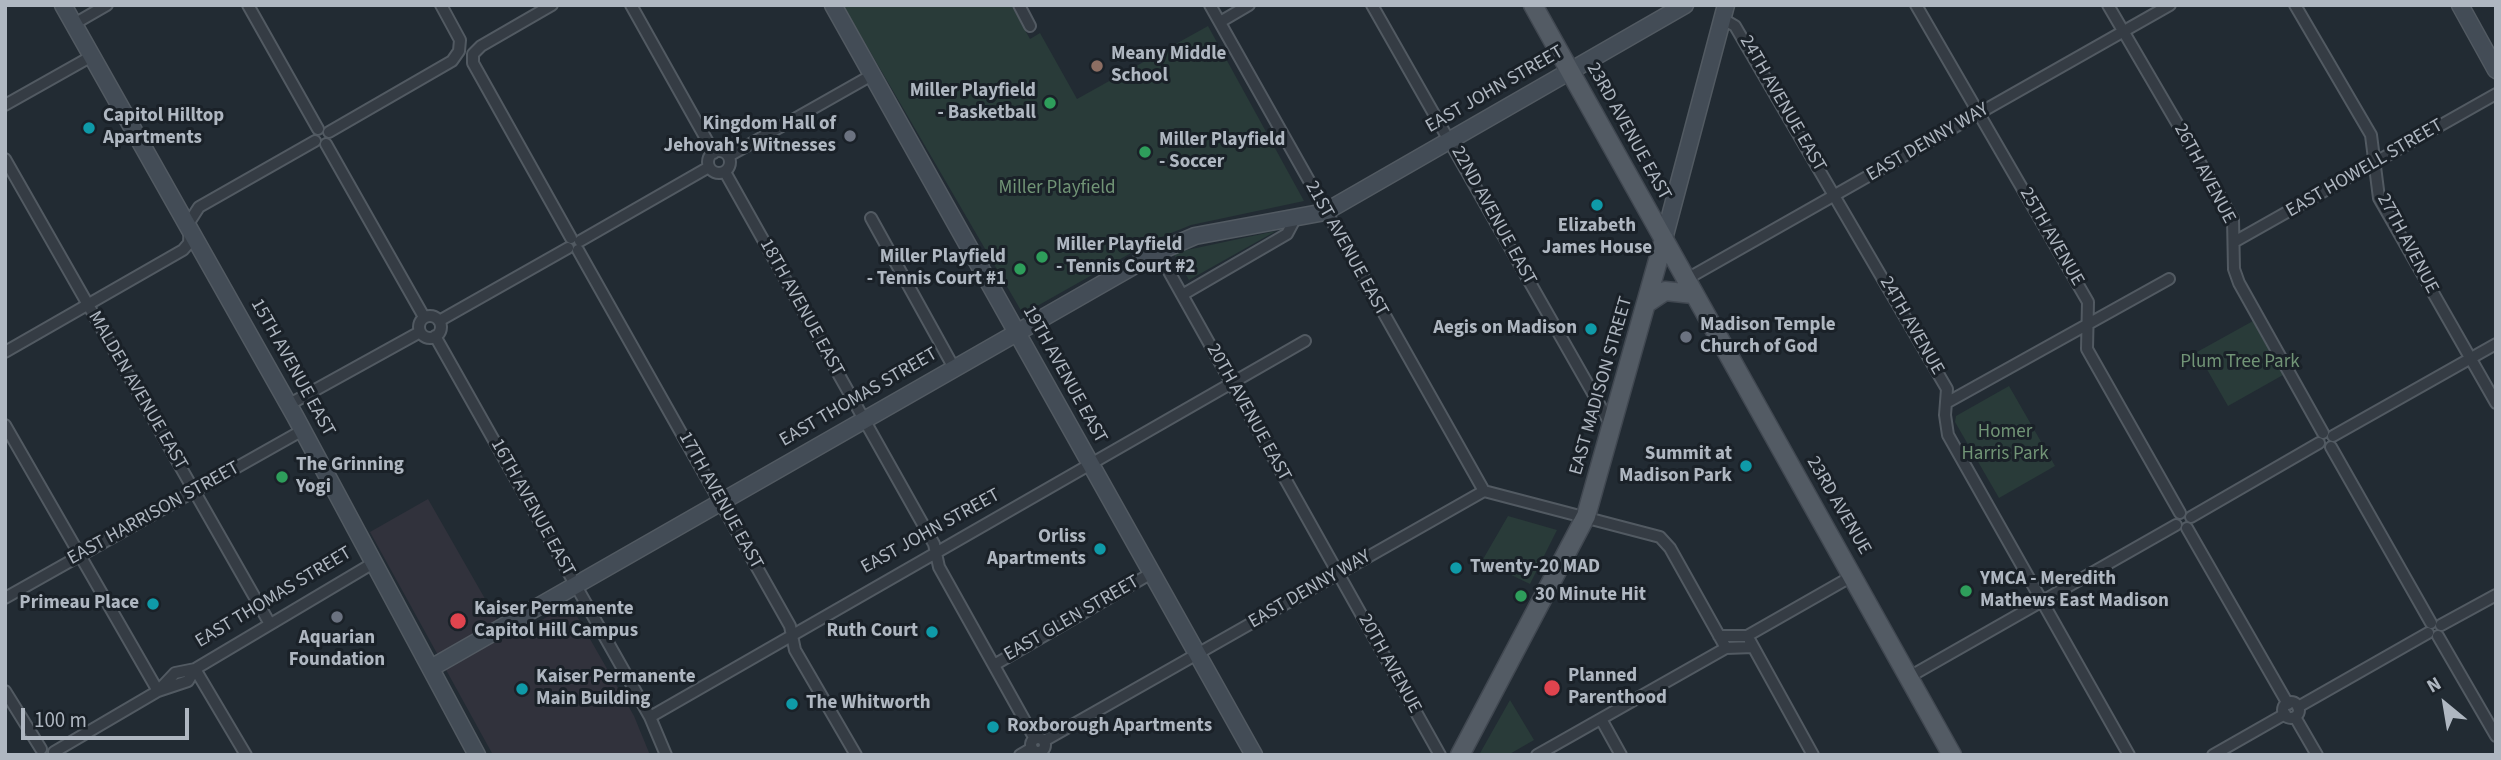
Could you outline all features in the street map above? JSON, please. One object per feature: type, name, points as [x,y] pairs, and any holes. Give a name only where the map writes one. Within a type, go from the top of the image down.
[{"type":"main road","name":"23RD AVENUE EAST","points":[[1533,5],[1689,287]]},
{"type":"main road","name":"EAST MADISON STREET","points":[[1460,755],[1586,516],[1664,239]]},
{"type":"main road","points":[[1647,303],[1665,291],[1689,287]]},
{"type":"main road","name":"23RD AVENUE","points":[[1689,287],[1854,575],[1952,755]]},
{"type":"street","name":"15TH AVENUE EAST","points":[[63,5],[303,430],[477,755]]},
{"type":"street","points":[[74,24],[107,5]]},
{"type":"street","points":[[248,5],[424,317]]},
{"type":"street","points":[[5,352],[183,250],[189,243],[193,214],[199,207],[452,61],[459,51],[460,40],[440,5]]},
{"type":"street","name":"17TH AVENUE EAST","points":[[552,5],[481,46],[473,54],[473,63],[720,502],[792,635],[795,650],[856,755]]},
{"type":"street","points":[[631,5],[714,153]]},
{"type":"street","name":"19TH AVENUE EAST","points":[[833,5],[1254,755]]},
{"type":"street","points":[[1018,5],[1030,26]]},
{"type":"street","name":"21ST AVENUE EAST","points":[[1210,5],[1483,491]]},
{"type":"street","points":[[1220,22],[1249,5]]},
{"type":"street","name":"22ND AVENUE EAST","points":[[1372,5],[1612,428]]},
{"type":"street","name":"EAST JOHN STREET","points":[[1325,212],[1685,5]]},
{"type":"street","name":"25TH AVENUE","points":[[1916,5],[2088,302],[2087,349],[2186,519],[2317,755]]},
{"type":"street","name":"26TH AVENUE","points":[[2108,5],[2233,219],[2234,270],[2239,283],[2496,736]]},
{"type":"street","name":"EAST DENNY WAY","points":[[1689,287],[1835,195],[2170,5]]},
{"type":"street","name":"27TH AVENUE","points":[[2295,5],[2371,135],[2379,198],[2496,403]]},
{"type":"street","points":[[2460,5],[2496,70]]},
{"type":"street","name":"24TH AVENUE EAST","points":[[1725,12],[1835,195]]},
{"type":"street","name":"EAST MADISON STREET","points":[[1664,239],[1725,12]]},
{"type":"street","points":[[5,105],[92,56]]},
{"type":"street","points":[[729,156],[872,75]]},
{"type":"street","name":"EAST HOWELL STREET","points":[[2234,242],[2496,94]]},
{"type":"street","points":[[723,152],[729,156],[730,163],[725,172],[714,172],[709,167],[709,160],[714,153],[723,152]]},
{"type":"street","name":"MALDEN AVENUE EAST","points":[[5,159],[270,624]]},
{"type":"street","points":[[439,321],[709,167]]},
{"type":"street","name":"18TH AVENUE EAST","points":[[725,172],[934,544],[939,567],[1039,747]]},
{"type":"street","name":"24TH AVENUE","points":[[1835,195],[1947,389],[1945,415],[1948,435],[2040,602],[2129,755]]},
{"type":"street","name":"EAST THOMAS STREET","points":[[431,668],[1158,252],[1195,236],[1325,212]]},
{"type":"street","points":[[1182,295],[1287,234],[1296,217]]},
{"type":"street","points":[[871,218],[954,368]]},
{"type":"street","name":"20TH AVENUE EAST","points":[[1158,252],[1338,573]]},
{"type":"street","points":[[1948,402],[2169,279]]},
{"type":"street","points":[[433,316],[439,321],[440,330],[435,336],[425,337],[420,332],[419,325],[424,317],[433,316]]},
{"type":"street","points":[[288,405],[420,332]]},
{"type":"street","name":"16TH AVENUE EAST","points":[[435,336],[650,717],[666,755]]},
{"type":"street","name":"EAST JOHN STREET","points":[[650,717],[1305,341]]},
{"type":"street","points":[[1909,677],[2176,525],[2175,518],[2186,519],[2496,344]]},
{"type":"street","points":[[5,425],[158,691]]},
{"type":"street","name":"EAST HARRISON STREET","points":[[5,598],[303,430]]},
{"type":"street","points":[[1483,491],[1660,537],[1670,548],[1726,648]]},
{"type":"street","name":"EAST DENNY WAY","points":[[1020,755],[1039,747],[1483,491]]},
{"type":"street","name":"EAST THOMAS STREET","points":[[55,753],[158,691],[188,681],[195,669],[375,562]]},
{"type":"street","name":"20TH AVENUE","points":[[1338,573],[1440,755]]},
{"type":"street","name":"EAST GLEN STREET","points":[[994,665],[1150,574]]},
{"type":"street","points":[[1719,636],[1747,636],[1854,575]]},
{"type":"street","points":[[2213,755],[2496,595]]},
{"type":"street","points":[[1747,636],[1813,755]]},
{"type":"street","points":[[1538,755],[1726,648],[1753,647]]},
{"type":"street","points":[[195,669],[246,755]]},
{"type":"street","points":[[5,691],[39,752],[50,748],[55,753]]},
{"type":"street","points":[[1601,719],[1621,755]]},
{"type":"shaded area","name":"Kaiser Permanente Capitol Hill Campus","points":[[428,499],[508,639],[570,604],[634,716],[650,755],[493,755],[370,532]]},
{"type":"green space","name":"Miller Playfield","points":[[843,5],[1011,5],[1030,39],[1040,33],[1077,99],[1208,26],[1304,201],[1191,225],[1154,240],[1023,314]]},
{"type":"green space","points":[[1276,231],[1189,280],[1173,253]]},
{"type":"green space","name":"Plum Tree Park","points":[[2253,321],[2283,375],[2228,406],[2197,352]]},
{"type":"green space","name":"Homer Harris Park","points":[[2009,386],[2055,466],[1999,498],[1955,422],[1956,416]]},
{"type":"green space","points":[[1508,516],[1557,530],[1530,584],[1482,561]]},
{"type":"green space","points":[[1510,700],[1534,740],[1508,755],[1479,755]]},
{"type":"place","name":"Meany Middle School","points":[[1097,66]]},
{"type":"place","name":"Miller Playfield - Basketball","points":[[1050,103]]},
{"type":"place","name":"Capitol Hilltop Apartments","points":[[89,128]]},
{"type":"place","name":"Kingdom Hall of Jehovah's Witnesses","points":[[850,136]]},
{"type":"place","name":"Miller Playfield - Soccer","points":[[1145,152]]},
{"type":"place","name":"Elizabeth James House","points":[[1597,205]]},
{"type":"place","name":"Miller Playfield - Tennis Court #2","points":[[1042,257]]},
{"type":"place","name":"Miller Playfield - Tennis Court #1","points":[[1020,269]]},
{"type":"place","name":"Aegis on Madison","points":[[1591,329]]},
{"type":"place","name":"Madison Temple Church of God","points":[[1686,337]]},
{"type":"place","name":"Summit at Madison Park","points":[[1746,466]]},
{"type":"place","name":"The Grinning Yogi","points":[[282,477]]},
{"type":"place","name":"Orliss Apartments","points":[[1100,549]]},
{"type":"place","name":"Twenty-20 MAD","points":[[1456,568]]},
{"type":"place","name":"YMCA - Meredith Mathews East Madison","points":[[1966,591]]},
{"type":"place","name":"30 Minute Hit","points":[[1521,596]]},
{"type":"place","name":"Primeau Place","points":[[153,604]]},
{"type":"place","name":"Aquarian Foundation","points":[[337,617]]},
{"type":"place","name":"Kaiser Permanente Capitol Hill Campus","points":[[458,621]]},
{"type":"place","name":"Ruth Court","points":[[932,632]]},
{"type":"place","name":"Planned Parenthood","points":[[1552,688]]},
{"type":"place","name":"Kaiser Permanente Main Building","points":[[522,689]]},
{"type":"place","name":"The Whitworth","points":[[792,704]]},
{"type":"place","name":"Roxborough Apartments","points":[[993,727]]}]
